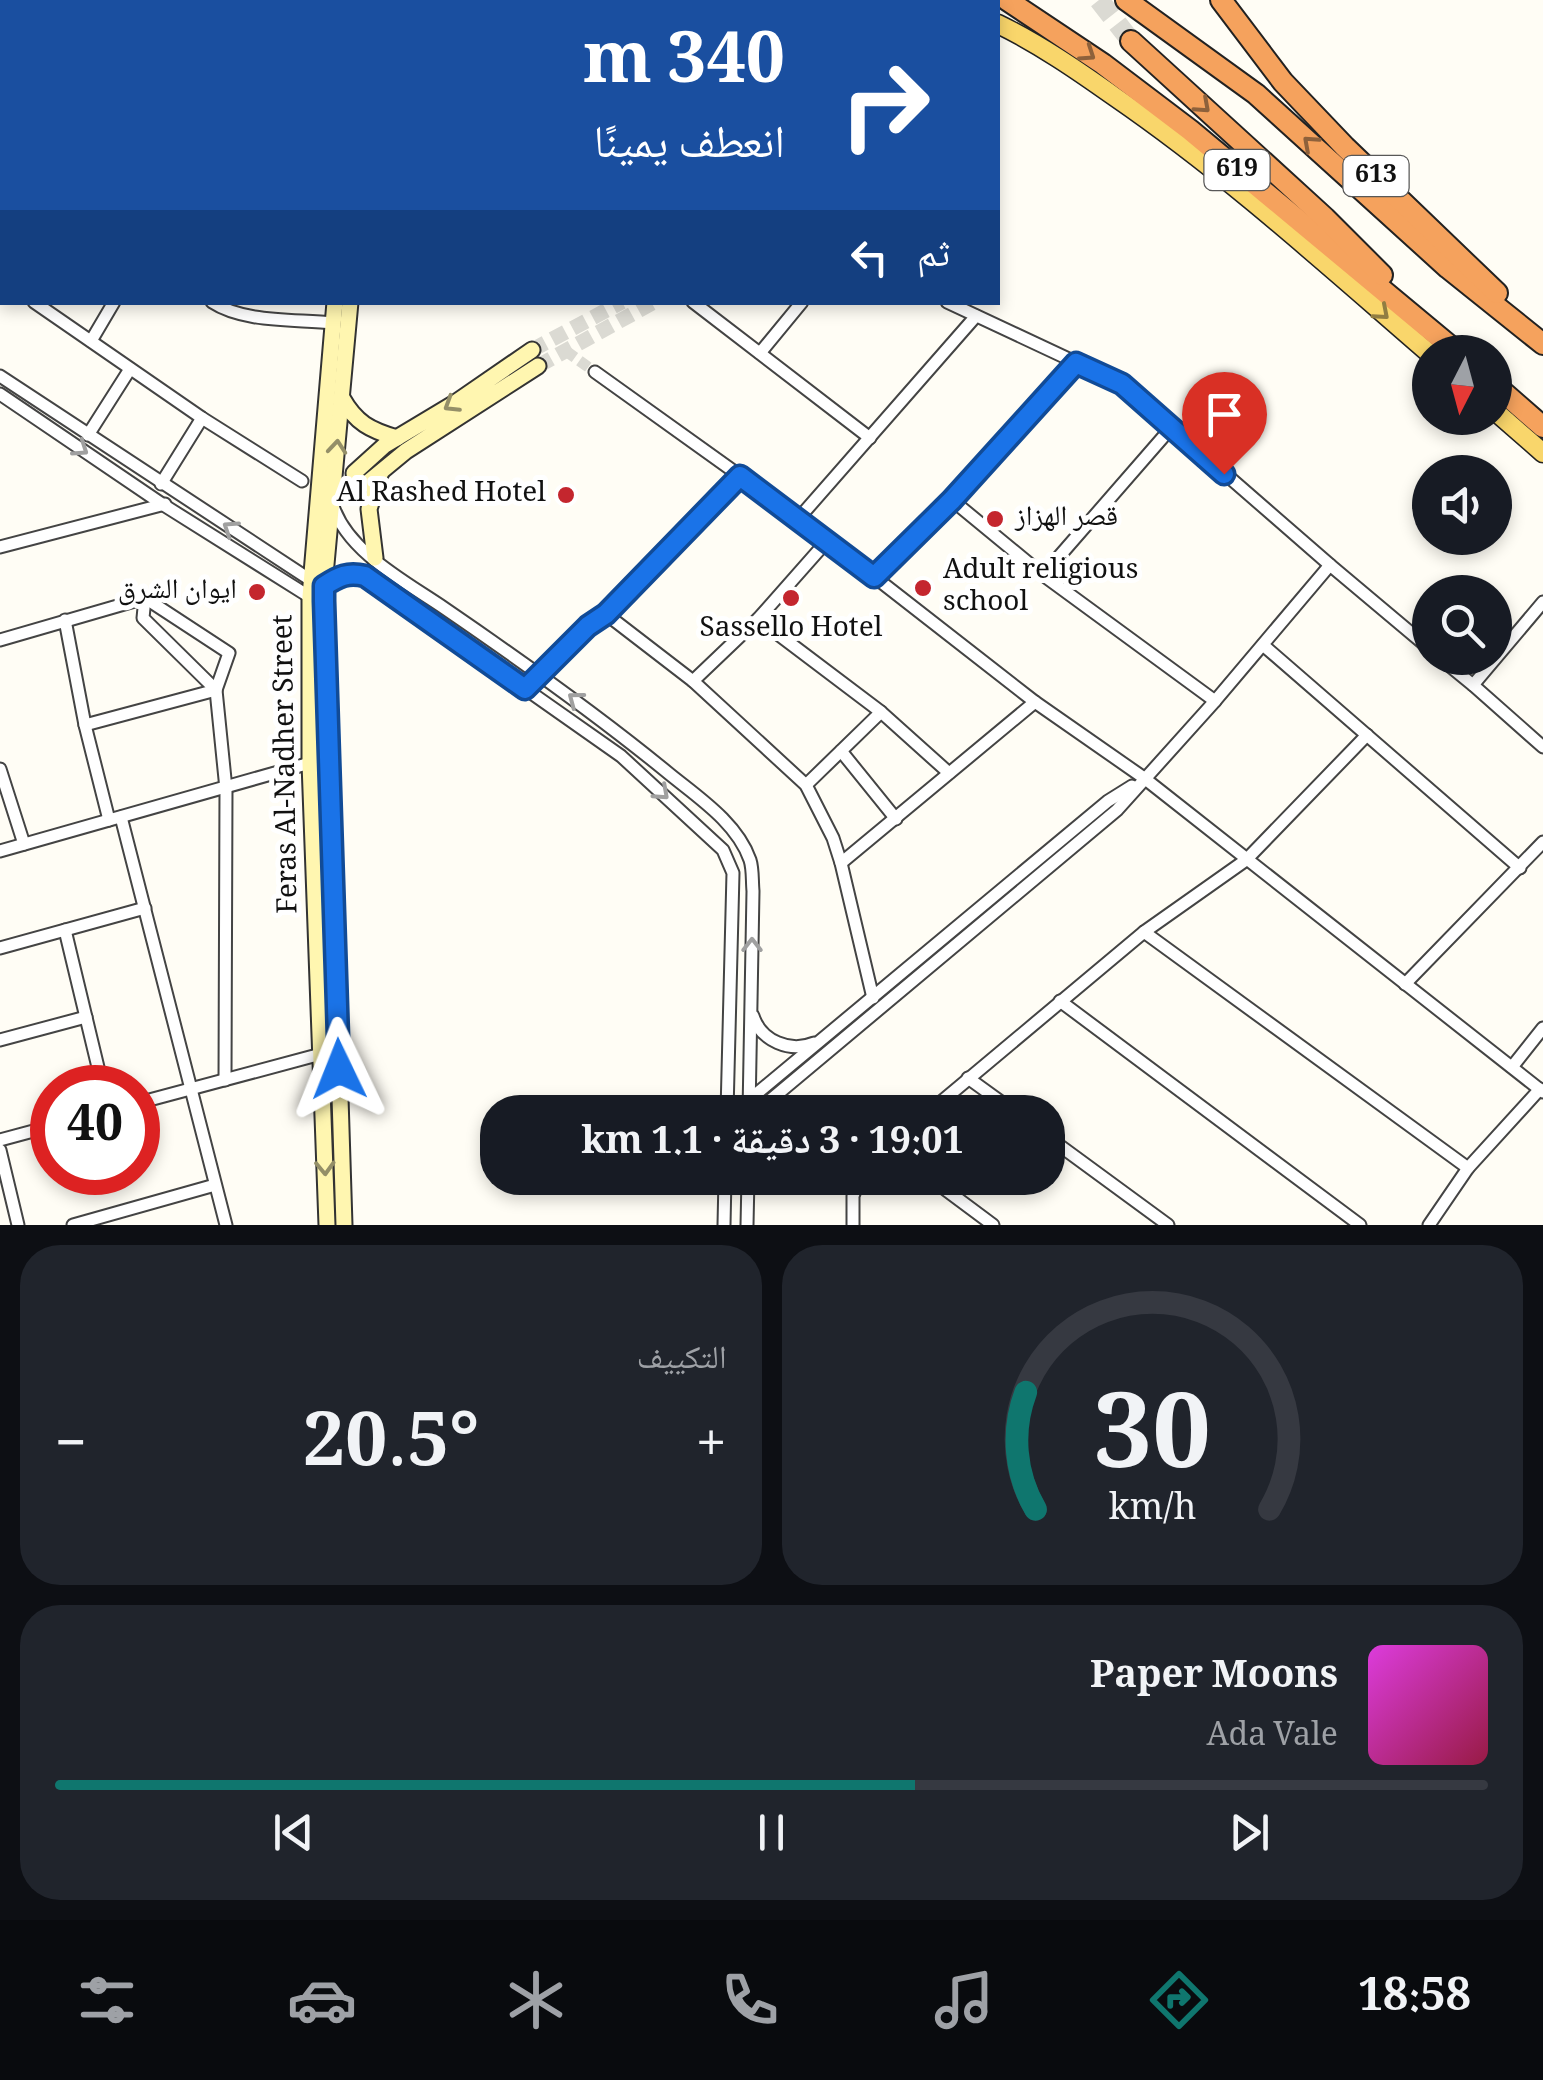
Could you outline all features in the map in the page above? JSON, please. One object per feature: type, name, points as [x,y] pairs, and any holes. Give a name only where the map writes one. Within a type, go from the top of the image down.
[{"type":"highway","name":"619","points":[[1007,0],[1103,64],[1190,130],[1438,335]]},
{"type":"highway","name":"619","points":[[1126,0],[1256,94],[1448,268],[1543,343]]},
{"type":"highway","name":"613","points":[[1220,0],[1284,82],[1344,147],[1460,255],[1543,343]]},
{"type":"highway","points":[[1131,40],[1325,218],[1442,335]]},
{"type":"highway","points":[[1512,400],[1543,427]]},
{"type":"main road","points":[[1000,25],[1059,58],[1155,124],[1273,216],[1412,338]]},
{"type":"main road","points":[[1512,425],[1543,453]]},
{"type":"street","points":[[38,305],[202,418],[302,481]]},
{"type":"street","points":[[91,341],[112,305]]},
{"type":"street","points":[[216,305],[224,311],[242,314],[333,323]]},
{"type":"street","name":"Feras Al-Nadher Street","points":[[328,1225],[310,763],[315,588],[335,305]]},
{"type":"street","name":"Feras Al-Nadher Street","points":[[344,1225],[315,588],[332,503],[350,305]]},
{"type":"street","points":[[697,305],[870,438]]},
{"type":"street","points":[[760,353],[800,305]]},
{"type":"street","points":[[953,305],[1122,384],[1412,635]]},
{"type":"street","points":[[798,518],[976,316]]},
{"type":"street","points":[[532,350],[368,458],[353,478],[361,484],[381,474],[406,452],[538,366]]},
{"type":"street","points":[[874,577],[952,500],[1076,363]]},
{"type":"street","points":[[88,435],[130,369]]},
{"type":"street","points":[[595,372],[798,518],[1035,702],[1144,778],[1541,1090],[1468,1168],[1429,1225]]},
{"type":"street","points":[[0,376],[315,588]]},
{"type":"street","points":[[0,394],[162,504],[315,588]]},
{"type":"street","points":[[342,397],[350,413],[368,429],[397,438]]},
{"type":"street","points":[[161,484],[202,418]]},
{"type":"street","points":[[1043,575],[1171,428]]},
{"type":"street","points":[[374,558],[369,509],[381,474]]},
{"type":"street","points":[[525,689],[588,626],[606,614],[740,476]]},
{"type":"street","points":[[0,547],[183,499]]},
{"type":"street","points":[[952,500],[1043,575],[1215,701]]},
{"type":"street","points":[[332,503],[340,525],[374,558],[540,673],[628,740],[713,810],[741,844],[751,862],[751,1095]]},
{"type":"street","points":[[693,681],[758,619],[826,541]]},
{"type":"street","points":[[767,1095],[1117,810],[1330,565]]},
{"type":"street","points":[[315,588],[342,575],[365,576],[621,756],[723,850],[732,872],[727,1095]]},
{"type":"street","points":[[145,598],[143,618],[216,690]]},
{"type":"street","points":[[0,640],[145,598],[229,653],[216,690],[226,789],[225,1080]]},
{"type":"street","points":[[1473,685],[1543,602]]},
{"type":"street","points":[[606,614],[693,681],[806,785],[842,863],[873,998]]},
{"type":"street","points":[[758,619],[881,712],[949,773]]},
{"type":"street","points":[[54,638],[64,621]]},
{"type":"street","points":[[64,621],[85,725],[145,908],[226,1225]]},
{"type":"street","points":[[1263,645],[1520,868]]},
{"type":"street","points":[[1461,675],[1543,747]]},
{"type":"street","points":[[85,725],[216,690]]},
{"type":"street","points":[[842,863],[1035,702]]},
{"type":"street","points":[[806,785],[881,712]]},
{"type":"street","points":[[948,1095],[1144,932],[1246,860],[1367,735]]},
{"type":"street","points":[[841,751],[896,819]]},
{"type":"street","points":[[0,851],[310,763]]},
{"type":"street","points":[[0,769],[24,844]]},
{"type":"street","points":[[765,1095],[822,1040],[1108,800],[1144,778]]},
{"type":"street","points":[[1405,984],[1543,842]]},
{"type":"street","points":[[0,948],[145,908]]},
{"type":"street","points":[[65,930],[97,1065]]},
{"type":"street","points":[[1144,932],[1468,1168]]},
{"type":"street","points":[[1060,1001],[1360,1225]]},
{"type":"street","points":[[752,1009],[754,1023],[764,1036],[785,1046],[804,1048],[822,1040]]},
{"type":"street","points":[[0,1040],[86,1017]]},
{"type":"street","points":[[1512,1067],[1543,1028]]},
{"type":"street","points":[[160,1098],[321,1054]]},
{"type":"street","points":[[968,1078],[992,1095]]},
{"type":"street","points":[[0,1140],[30,1132]]},
{"type":"street","points":[[1065,1149],[1168,1225]]},
{"type":"street","points":[[0,1150],[18,1225]]},
{"type":"street","points":[[72,1225],[215,1184]]},
{"type":"street","points":[[724,1225],[725,1195]]},
{"type":"street","points":[[747,1225],[748,1195]]},
{"type":"street","points":[[853,1195],[853,1225]]},
{"type":"street","points":[[953,1195],[993,1225]]},
{"type":"tunnel","points":[[1099,0],[1131,41]]},
{"type":"tunnel","points":[[532,350],[616,305]]},
{"type":"tunnel","points":[[538,366],[649,305]]},
{"type":"tunnel","points":[[566,351],[595,372]]},
{"type":"place","name":"Al Rashed Hotel","points":[[566,495]]},
{"type":"place","name":"قصر الهزاز","points":[[995,519]]},
{"type":"place","name":"Adult religious school","points":[[923,588]]},
{"type":"place","name":"ايوان الشرق","points":[[257,592]]},
{"type":"place","name":"Sassello Hotel","points":[[791,598]]},
{"type":"route","points":[[339,1069],[324,601],[324,586],[333,579],[352,573],[365,576],[525,689],[588,626],[606,614],[740,476],[874,577],[952,500],[1076,363],[1122,384],[1224,474]]}]
